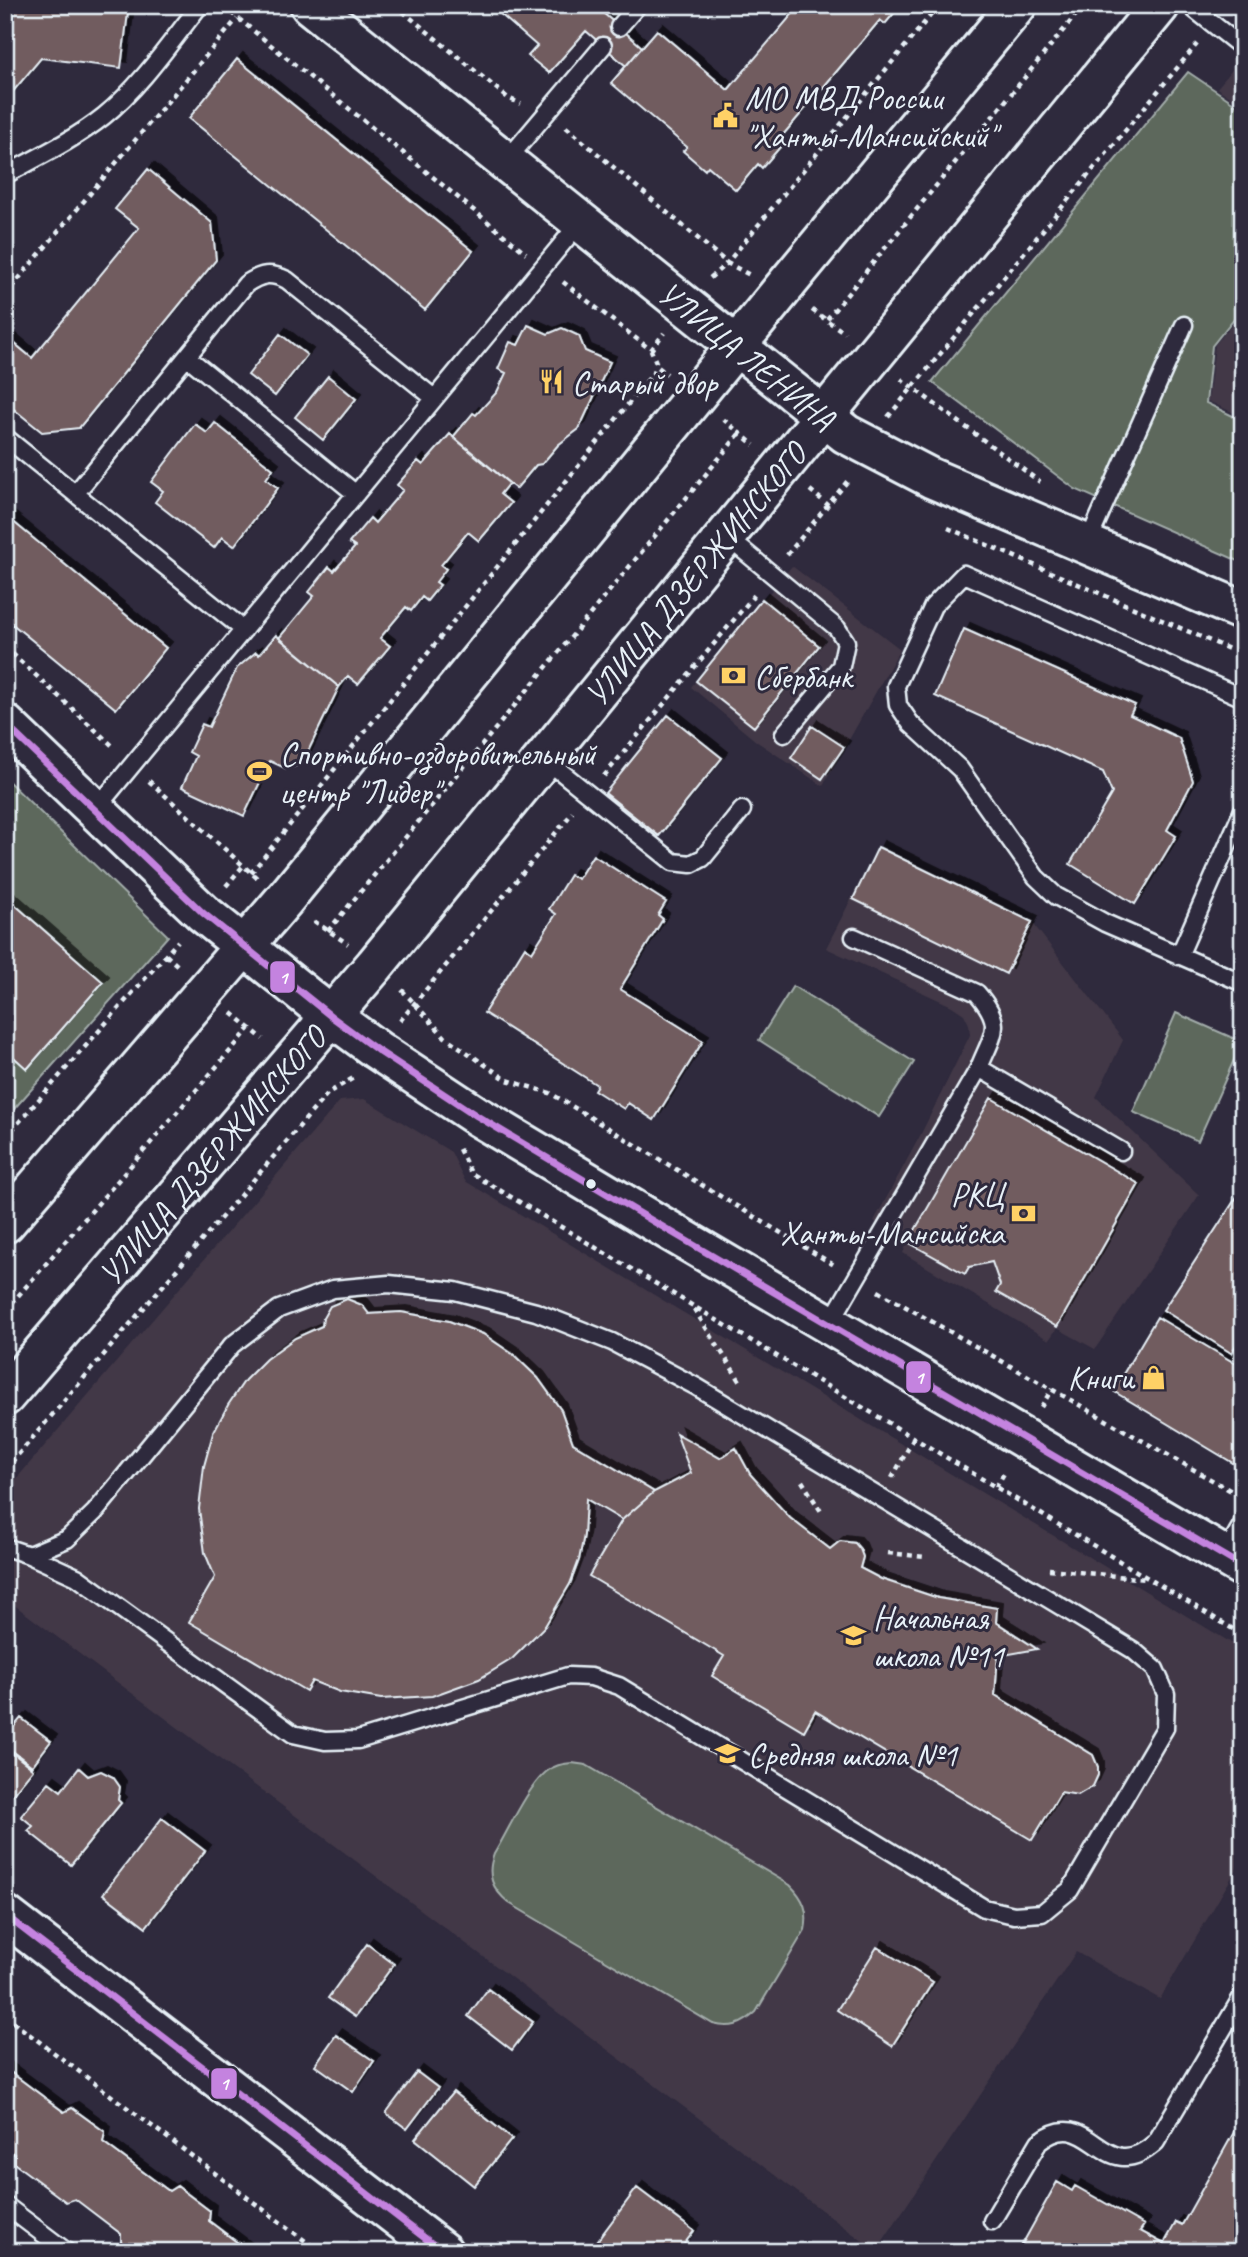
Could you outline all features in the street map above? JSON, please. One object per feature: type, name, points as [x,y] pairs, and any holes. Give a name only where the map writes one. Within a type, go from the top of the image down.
[{"type":"main road","name":"УЛИЦА ЛЕНИНА","points":[[310,5],[846,434],[895,461],[1243,611]]},
{"type":"main road","points":[[5,1223],[284,900],[1017,5]]},
{"type":"main road","name":"УЛИЦА ДЗЕРЖИНСКОГО","points":[[5,1396],[376,965],[1160,5]]},
{"type":"main road","points":[[5,724],[203,913],[331,1017],[477,1116],[1233,1561]]},
{"type":"main road","points":[[5,1915],[443,2252]]},
{"type":"lane","points":[[5,175],[103,117],[123,99],[200,5]]},
{"type":"lane","points":[[619,27],[638,5]]},
{"type":"lane","points":[[1189,5],[1243,48]]},
{"type":"lane","points":[[506,161],[603,46]]},
{"type":"lane","points":[[96,810],[581,221]]},
{"type":"lane","points":[[76,493],[246,284],[259,275],[274,274],[287,280],[433,398]]},
{"type":"lane","points":[[1087,544],[1184,325]]},
{"type":"lane","points":[[187,357],[356,494]]},
{"type":"lane","points":[[5,437],[244,630]]},
{"type":"lane","points":[[727,537],[837,628],[846,642],[841,666],[785,734]]},
{"type":"lane","points":[[1243,698],[964,574],[933,606],[896,686],[898,705],[911,724],[960,769],[1036,877],[1056,897],[1073,908],[1243,983]]},
{"type":"lane","points":[[545,759],[673,862],[691,864],[703,858],[742,810]]},
{"type":"lane","points":[[1179,956],[1243,810]]},
{"type":"lane","points":[[829,1325],[979,1068],[996,1026],[991,1009],[977,993],[854,937]]},
{"type":"lane","points":[[979,1068],[1121,1151]]},
{"type":"lane","points":[[5,1547],[77,1577],[293,1734],[325,1741],[358,1740],[568,1676],[591,1677],[619,1686],[984,1908],[1014,1915],[1042,1913],[1070,1890],[1165,1728],[1166,1694],[1155,1670],[1122,1643],[697,1387],[612,1342],[536,1312],[454,1291],[389,1284],[333,1289],[279,1309],[232,1345],[86,1521],[67,1539],[29,1555]]},
{"type":"lane","points":[[1233,1561],[1243,1523]]},
{"type":"lane","points":[[992,2221],[1039,2142],[1049,2134],[1063,2130],[1078,2133],[1118,2158],[1143,2154],[1156,2142],[1243,1995]]},
{"type":"lane","points":[[5,2205],[67,2252]]},
{"type":"path","points":[[221,5],[651,350],[658,367],[828,505],[415,1003]]},
{"type":"path","points":[[704,283],[727,263],[939,5]]},
{"type":"path","points":[[827,319],[1084,5]]},
{"type":"path","points":[[5,295],[237,19]]},
{"type":"path","points":[[911,388],[1213,24]]},
{"type":"path","points":[[727,263],[827,319],[911,388],[1044,485]]},
{"type":"path","points":[[251,873],[658,367]]},
{"type":"path","points":[[328,931],[740,433]]},
{"type":"path","points":[[243,866],[284,900],[376,965],[445,1037],[507,1080],[550,1093],[856,1279],[1243,1497]]},
{"type":"path","points":[[5,1138],[166,955],[328,1093],[5,1469]]},
{"type":"path","points":[[5,1311],[250,1028]]},
{"type":"path","points":[[457,1146],[471,1173],[1243,1635]]},
{"type":"path","points":[[5,2016],[320,2252]]},
{"type":"shaded area","points":[[1243,57],[1243,106],[1217,88]]},
{"type":"shaded area","points":[[1243,311],[1243,417],[1208,401],[1215,345]]},
{"type":"shaded area","points":[[792,566],[900,649],[823,786],[756,741],[691,687]]},
{"type":"shaded area","points":[[878,847],[1031,921],[1123,1040],[1096,1097],[1199,1195],[1095,1349],[1057,1328],[1049,1340],[903,1253],[908,1241],[874,1221],[970,1035],[964,1014],[952,1006],[826,948]]},
{"type":"shaded area","name":"Средняя школа №1","points":[[364,1099],[451,1152],[465,1181],[1243,1650],[1243,1858],[1160,1999],[1076,1952],[876,2251],[5,1598],[5,1492],[340,1101]]},
{"type":"green space","points":[[1188,72],[1243,109],[1243,307],[1212,346],[1206,403],[1243,421],[1243,563],[1075,489],[932,382]]},
{"type":"green space","points":[[5,778],[168,936],[5,1119],[5,1073],[17,1059],[28,1068],[103,982],[5,896]]},
{"type":"green space","points":[[793,986],[914,1062],[879,1117],[759,1040]]},
{"type":"green space","points":[[1176,1013],[1242,1042],[1198,1141],[1133,1112]]},
{"type":"green space","points":[[558,1765],[586,1765],[790,1885],[799,1895],[806,1911],[805,1930],[756,2012],[746,2020],[731,2026],[713,2024],[509,1903],[498,1892],[492,1881],[492,1862],[518,1810],[546,1772]]},
{"type":"building","points":[[5,5],[129,5],[121,68],[41,58],[5,101]]},
{"type":"building","points":[[490,5],[594,5],[642,47],[626,66],[586,31],[549,73],[528,56],[537,46]]},
{"type":"building","name":"МО МВД России \"Ханты-Мансийский\"","points":[[800,5],[901,5],[885,24],[880,20],[777,142],[781,146],[762,168],[758,164],[736,190],[708,166],[705,170],[683,151],[687,147],[611,83],[657,30],[728,90]]},
{"type":"building","points":[[237,59],[473,251],[425,310],[189,118]]},
{"type":"building","points":[[148,169],[212,223],[216,260],[79,428],[42,432],[5,402],[5,344],[9,339],[32,358],[139,228],[115,209]]},
{"type":"building","points":[[528,325],[548,334],[562,328],[579,336],[585,351],[610,362],[579,429],[558,445],[542,464],[536,465],[516,489],[453,437],[473,413],[476,415],[497,392],[506,373],[498,369],[510,342],[518,345]]},
{"type":"building","points":[[280,334],[307,355],[275,396],[248,375]]},
{"type":"building","points":[[328,376],[356,399],[323,440],[295,417]]},
{"type":"building","points":[[215,423],[273,469],[266,479],[278,488],[234,546],[222,537],[214,548],[155,502],[163,491],[151,482],[195,424],[207,433]]},
{"type":"building","points":[[450,434],[509,483],[500,494],[511,503],[479,541],[468,532],[441,565],[446,569],[436,582],[440,585],[427,601],[422,597],[411,611],[406,607],[380,638],[390,646],[358,684],[348,676],[339,687],[279,638],[314,596],[309,592],[329,567],[334,571],[355,547],[349,543],[370,518],[375,523],[403,490],[397,485],[418,461],[423,465]]},
{"type":"building","points":[[5,515],[166,648],[116,709],[5,618]]},
{"type":"building","points":[[762,599],[819,646],[754,727],[696,681]]},
{"type":"building","points":[[964,629],[1135,705],[1130,715],[1179,738],[1193,781],[1167,830],[1176,836],[1135,904],[1070,864],[1112,793],[1103,772],[935,696]]},
{"type":"building","points":[[276,635],[339,687],[302,764],[287,769],[270,761],[244,816],[182,787],[196,756],[189,752],[202,724],[209,727],[237,668],[256,652],[259,655]]},
{"type":"building","points":[[668,715],[722,758],[659,836],[605,793]]},
{"type":"building","points":[[812,726],[844,747],[822,779],[791,758]]},
{"type":"building","points":[[878,847],[1032,922],[1006,974],[853,899]]},
{"type":"building","points":[[593,855],[666,902],[658,915],[663,919],[620,989],[703,1041],[654,1120],[628,1103],[624,1109],[594,1090],[597,1085],[484,1013],[525,947],[532,952],[556,914],[549,909],[570,875],[578,879]]},
{"type":"building","points":[[5,896],[103,982],[27,1069],[5,1049]]},
{"type":"building","name":"РКЦ Ханты-Мансийска","points":[[991,1098],[1139,1184],[1057,1327],[996,1292],[1000,1285],[992,1262],[969,1267],[965,1274],[908,1242]]},
{"type":"building","points":[[1240,1192],[1243,1194],[1243,1335],[1231,1353],[1163,1310]]},
{"type":"building","points":[[347,1299],[362,1305],[369,1314],[401,1312],[449,1321],[483,1334],[514,1355],[538,1378],[561,1410],[573,1443],[654,1492],[622,1520],[586,1499],[584,1535],[579,1560],[570,1584],[545,1626],[512,1659],[479,1679],[432,1696],[381,1699],[340,1692],[312,1681],[306,1691],[189,1622],[215,1577],[205,1553],[199,1509],[204,1466],[213,1433],[245,1380],[266,1359],[295,1338],[322,1326],[330,1306]]},
{"type":"building","points":[[1157,1317],[1243,1368],[1243,1469],[1113,1391]]},
{"type":"building","name":"Начальная школа №11","points":[[676,1433],[720,1458],[736,1448],[750,1474],[790,1518],[830,1549],[840,1541],[855,1543],[863,1557],[860,1568],[881,1579],[938,1598],[997,1608],[996,1622],[1037,1649],[998,1656],[995,1695],[1093,1755],[1098,1775],[1093,1786],[1078,1795],[1061,1792],[1032,1840],[815,1711],[804,1731],[712,1676],[724,1656],[589,1576],[622,1520],[654,1492],[691,1473]]},
{"type":"building","points":[[21,1718],[51,1741],[32,1766],[5,1745],[5,1737]]},
{"type":"building","points":[[5,1747],[33,1769],[5,1804]]},
{"type":"building","points":[[79,1768],[88,1776],[101,1771],[113,1777],[120,1787],[118,1800],[121,1803],[71,1865],[28,1831],[33,1826],[21,1816],[49,1782],[61,1791]]},
{"type":"building","points":[[162,1818],[205,1851],[146,1927],[103,1894]]},
{"type":"building","points":[[367,1944],[394,1964],[355,2017],[328,1998]]},
{"type":"building","points":[[877,1947],[933,1982],[892,2046],[837,2010]]},
{"type":"building","points":[[488,1989],[533,2022],[512,2050],[468,2016]]},
{"type":"building","points":[[336,2035],[374,2061],[353,2092],[315,2065]]},
{"type":"building","points":[[5,2068],[64,2112],[72,2108],[105,2132],[103,2142],[169,2191],[177,2186],[210,2211],[209,2221],[250,2252],[130,2252],[121,2245],[121,2234],[75,2199],[66,2202],[15,2164],[15,2155],[5,2147]]},
{"type":"building","points":[[417,2072],[438,2088],[407,2129],[386,2113]]},
{"type":"building","points":[[453,2092],[512,2139],[474,2186],[415,2139]]},
{"type":"building","points":[[1243,2116],[1243,2252],[1019,2250],[1057,2182],[1072,2191],[1075,2186],[1144,2225],[1140,2231],[1164,2244],[1176,2222],[1182,2225]]},
{"type":"building","points":[[637,2188],[694,2231],[678,2252],[589,2252]]},
{"type":"transit line","name":"1","points":[[5,724],[203,913],[377,1050],[477,1116],[651,1220],[1243,1567]]},
{"type":"transit line","name":"1","points":[[5,1915],[443,2252]]},
{"type":"place","name":"МО МВД России \"Ханты-Мансийский\"","points":[[725,116]]},
{"type":"place","name":"Старый двор","points":[[552,382]]},
{"type":"place","name":"Сбербанк","points":[[734,676]]},
{"type":"place","name":"Спортивно-оздоровительный центр \"Лидер\"","points":[[260,772]]},
{"type":"place","name":"РКЦ Ханты-Мансийска","points":[[1024,1213]]},
{"type":"place","name":"Книги","points":[[1154,1377]]},
{"type":"place","name":"Начальная школа №11","points":[[853,1636]]},
{"type":"place","name":"Средняя школа №1","points":[[728,1754]]}]
